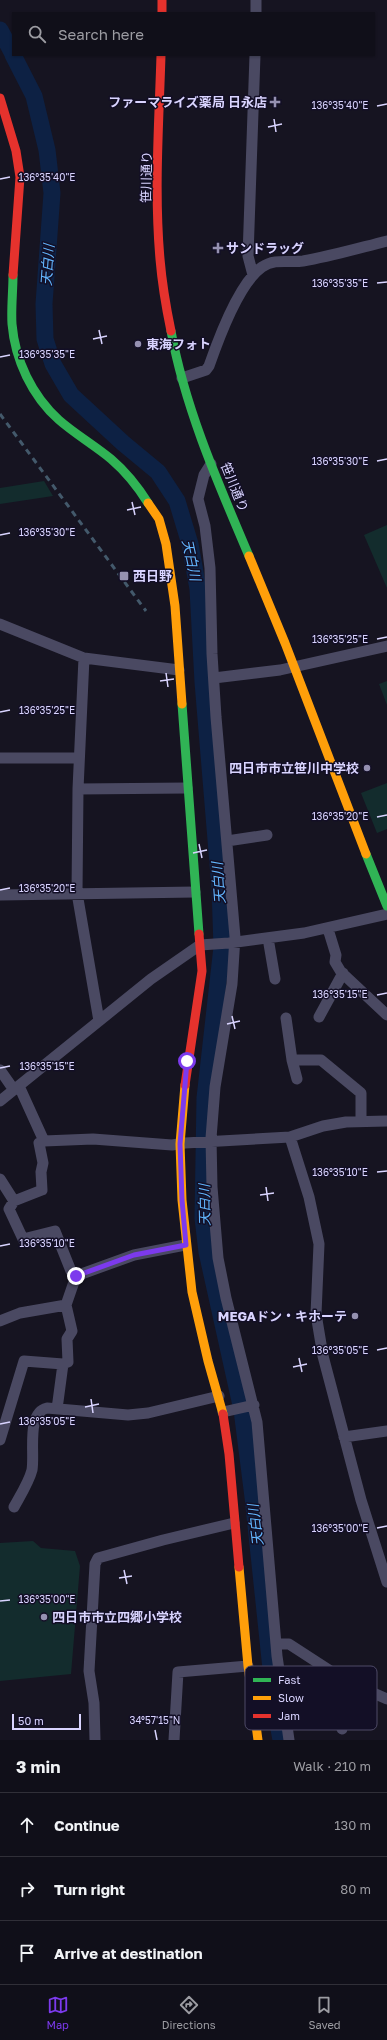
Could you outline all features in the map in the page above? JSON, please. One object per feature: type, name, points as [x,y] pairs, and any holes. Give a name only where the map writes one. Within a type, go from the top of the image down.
[{"type":"street","points":[[162,0],[162,12]]},
{"type":"street","points":[[256,0],[256,12]]},
{"type":"street","name":"笹川通り","points":[[162,56],[158,235],[162,287],[174,349],[182,378],[211,464],[294,666],[386,903]]},
{"type":"street","points":[[253,276],[248,256],[255,56]]},
{"type":"street","points":[[0,98],[16,151],[20,177],[14,248],[12,324],[20,359],[30,386],[41,402],[59,420],[111,458],[140,490],[159,519],[166,544],[175,606],[187,788],[202,971],[187,1061],[182,1144],[182,1200],[186,1245],[198,1322],[224,1411],[248,1666]]},
{"type":"street","points":[[182,378],[206,370],[209,366],[227,320],[253,276],[262,267],[278,261],[302,261],[387,241]]},
{"type":"street","points":[[211,464],[204,475],[198,499],[205,526],[210,568],[214,678],[227,841],[232,882],[232,943],[227,1020],[216,1086],[211,1138],[212,1187],[218,1258],[234,1334],[253,1406],[265,1505],[279,1666]]},
{"type":"street","points":[[0,624],[84,658],[179,670]]},
{"type":"street","points":[[214,678],[280,670],[387,646]]},
{"type":"street","points":[[84,658],[78,789],[77,893],[99,1021]]},
{"type":"street","points":[[0,758],[79,758]]},
{"type":"street","points":[[78,789],[187,788]]},
{"type":"street","points":[[227,841],[267,835]]},
{"type":"street","points":[[0,895],[196,892]]},
{"type":"street","points":[[0,1101],[151,979],[200,945],[232,943],[268,938],[328,928],[387,914]]},
{"type":"street","points":[[328,928],[336,955],[335,962],[343,973],[387,1015]]},
{"type":"street","points":[[268,938],[275,979]]},
{"type":"street","points":[[319,1017],[343,973]]},
{"type":"street","points":[[286,1018],[292,1060],[297,1079]]},
{"type":"street","points":[[292,1060],[321,1060],[361,1093],[361,1121]]},
{"type":"street","points":[[0,1070],[16,1088],[44,1141]]},
{"type":"street","points":[[76,1276],[71,1271],[55,1231],[23,1239],[9,1209],[14,1201],[42,1190],[41,1172],[43,1163],[39,1143],[44,1141],[93,1140],[172,1146],[182,1144],[290,1137],[324,1126],[361,1121],[387,1120]]},
{"type":"street","points":[[290,1137],[309,1197],[319,1244],[316,1314],[323,1356],[361,1500],[387,1582]]},
{"type":"street","points":[[0,1179],[14,1201]]},
{"type":"street","points":[[76,1276],[134,1255],[186,1245]]},
{"type":"street","points":[[0,1440],[24,1361],[63,1364],[68,1362],[67,1339],[72,1331],[66,1304],[76,1276]]},
{"type":"street","points":[[0,1321],[20,1313],[66,1304]]},
{"type":"street","points":[[57,1409],[63,1364]]},
{"type":"street","points":[[14,1507],[32,1471],[34,1419],[42,1409],[57,1409],[128,1416],[148,1413],[219,1396]]},
{"type":"street","points":[[224,1411],[253,1406]]},
{"type":"street","points":[[344,1437],[387,1431]]},
{"type":"street","points":[[95,1740],[94,1703],[89,1671],[95,1572],[98,1558],[163,1540],[234,1523]]},
{"type":"street","points":[[276,1644],[289,1644],[322,1666]]},
{"type":"street","points":[[174,1740],[178,1672],[245,1666]]},
{"type":"street","points":[[377,1695],[387,1699]]},
{"type":"street","points":[[257,1730],[258,1740]]},
{"type":"street","points":[[287,1730],[289,1740]]},
{"type":"green space","points":[[44,481],[53,496],[0,504],[0,488]]},
{"type":"green space","points":[[387,525],[387,588],[364,535]]},
{"type":"green space","points":[[387,681],[387,705],[379,684]]},
{"type":"green space","points":[[387,783],[387,829],[377,833],[361,793]]},
{"type":"green space","points":[[33,1541],[41,1548],[75,1551],[80,1566],[71,1674],[0,1681],[0,1543]]},
{"type":"waterway","name":"天白川","points":[[0,30],[12,52]]},
{"type":"waterway","name":"天白川","points":[[14,56],[34,96],[47,150],[52,193],[44,304],[45,339],[53,364],[71,395],[123,443],[158,472],[177,501],[190,544],[198,589],[203,682],[220,888],[222,947],[205,1098],[203,1218],[207,1252],[242,1410],[253,1497],[271,1666]]},
{"type":"waterway","name":"天白川","points":[[279,1730],[281,1740]]},
{"type":"railway","points":[[0,414],[146,611]]},
{"type":"traffic: fast","points":[[13,275],[12,324],[14,337],[21,364],[33,389],[49,410],[59,420],[111,459],[136,485],[148,503]]},
{"type":"traffic: fast","points":[[171,331],[177,360],[194,417],[214,473],[249,556]]},
{"type":"traffic: fast","points":[[182,704],[199,934]]},
{"type":"traffic: fast","points":[[366,854],[387,906]]},
{"type":"traffic: slow","points":[[148,503],[159,519],[166,544],[175,606],[182,704]]},
{"type":"traffic: slow","points":[[249,556],[285,643],[366,854]]},
{"type":"traffic: slow","points":[[185,1085],[180,1144],[182,1200],[192,1292],[208,1361],[223,1414]]},
{"type":"traffic: slow","points":[[239,1567],[248,1666]]},
{"type":"traffic: slow","points":[[257,1730],[258,1740]]},
{"type":"traffic: jam","points":[[162,0],[162,12]]},
{"type":"traffic: jam","points":[[161,56],[157,208],[162,277],[171,331]]},
{"type":"traffic: jam","points":[[0,98],[16,151],[20,177],[13,275]]},
{"type":"traffic: jam","points":[[185,1085],[202,971],[199,934]]},
{"type":"traffic: jam","points":[[223,1414],[229,1454],[239,1567]]},
{"type":"place","name":"ファーマライズ薬局 日永店","points":[[275,102]]},
{"type":"place","name":"サンドラッグ","points":[[218,248]]},
{"type":"place","name":"東海フォト","points":[[138,344]]},
{"type":"place","name":"西日野","points":[[124,576]]},
{"type":"place","name":"四日市市立笹川中学校","points":[[367,768]]},
{"type":"place","name":"MEGAドン・キホーテ","points":[[355,1316]]},
{"type":"place","name":"四日市市立四郷小学校","points":[[44,1617]]},
{"type":"route","points":[[76,1276],[134,1255],[186,1245],[182,1200],[180,1144],[187,1061]]}]
